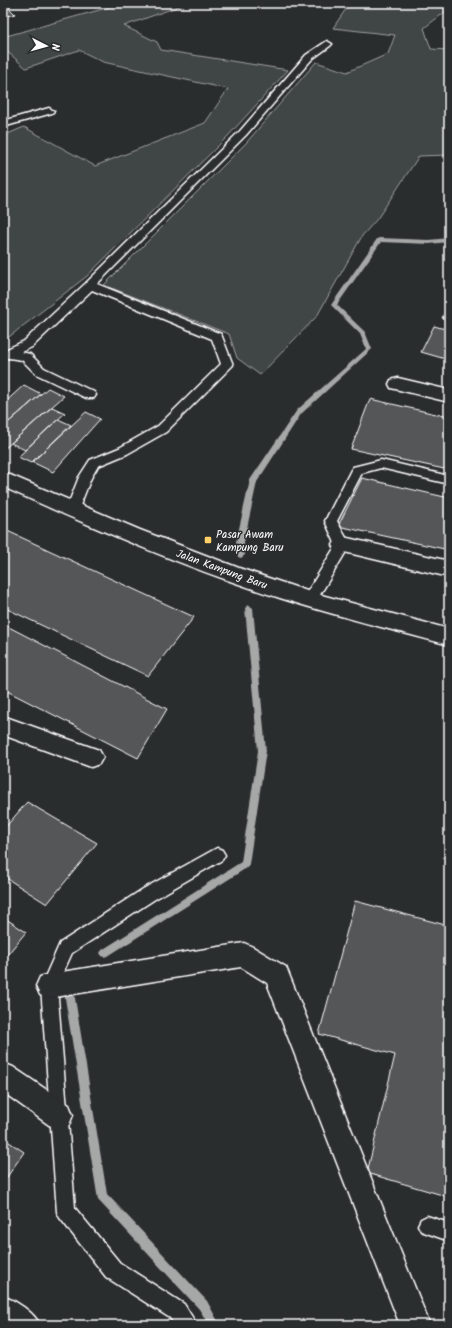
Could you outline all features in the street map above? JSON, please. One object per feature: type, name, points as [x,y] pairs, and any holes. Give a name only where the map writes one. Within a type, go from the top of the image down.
[{"type":"street","points":[[398,384],[449,396]]},
{"type":"street","name":"Jalan Kampung Baru","points":[[3,479],[72,510],[265,585],[310,599],[449,636]]},
{"type":"street","points":[[343,545],[449,569]]},
{"type":"street","points":[[3,725],[91,757]]},
{"type":"street","points":[[49,986],[244,955],[277,975],[415,1325]]},
{"type":"street","points":[[3,1076],[59,1115]]},
{"type":"lane","points":[[6,354],[28,344],[90,285],[243,133],[309,57],[327,44]]},
{"type":"lane","points":[[3,124],[49,112]]},
{"type":"lane","points":[[72,510],[85,477],[94,463],[123,451],[162,429],[227,365],[217,337],[90,285]]},
{"type":"lane","points":[[6,354],[26,357],[40,371],[90,395]]},
{"type":"lane","points":[[310,599],[343,545],[331,521],[357,470],[381,464],[449,480]]},
{"type":"lane","points":[[187,1325],[177,1311],[113,1270],[66,1212],[49,986],[66,948],[149,894],[217,855]]},
{"type":"lane","points":[[427,1224],[449,1232]]},
{"type":"lane","points":[[3,1305],[30,1325]]},
{"type":"shaded area","points":[[124,3],[188,3],[124,26],[157,42],[161,50],[288,70],[228,136],[87,276],[5,340],[3,337],[3,136],[24,127],[95,166],[205,123],[228,89],[103,62],[79,50],[26,68],[3,48],[3,37]]},
{"type":"shaded area","points":[[350,3],[449,3],[449,9],[424,28],[431,49],[449,50],[449,155],[419,156],[377,219],[362,236],[317,316],[260,375],[237,358],[229,334],[104,285],[246,143],[316,62],[347,72],[388,54],[395,35],[333,28]]},
{"type":"building","points":[[4,3],[15,14],[3,17]]},
{"type":"building","points":[[449,304],[449,320],[442,318]]},
{"type":"building","points":[[434,326],[449,330],[449,360],[421,352]]},
{"type":"building","points":[[24,385],[41,394],[3,427],[3,404]]},
{"type":"building","points":[[48,388],[64,396],[3,450],[3,427]]},
{"type":"building","points":[[370,399],[449,417],[449,470],[351,449]]},
{"type":"building","points":[[52,407],[65,413],[25,450],[11,443]]},
{"type":"building","points":[[86,412],[100,419],[53,472],[32,462]]},
{"type":"building","points":[[58,419],[71,425],[31,463],[18,457]]},
{"type":"building","points":[[362,478],[449,498],[449,550],[338,526]]},
{"type":"building","points":[[3,529],[194,617],[148,676],[3,607]]},
{"type":"building","points":[[3,624],[167,709],[138,758],[3,689]]},
{"type":"building","points":[[27,802],[97,843],[47,904],[3,876],[3,830]]},
{"type":"building","points":[[355,901],[449,926],[449,1197],[367,1173],[395,1055],[319,1034]]},
{"type":"building","points":[[3,917],[26,932],[3,960]]},
{"type":"building","points":[[3,1138],[24,1152],[3,1183]]},
{"type":"waterway","points":[[241,555],[240,542],[253,482],[299,412],[369,349],[363,333],[334,305],[379,240],[429,242],[449,240]]},
{"type":"waterway","points":[[105,953],[245,864],[262,751],[249,608]]},
{"type":"waterway","points":[[69,992],[102,1196],[203,1305],[215,1325]]},
{"type":"place","name":"Pasar Awam Kampung Baru","points":[[208,540]]}]
